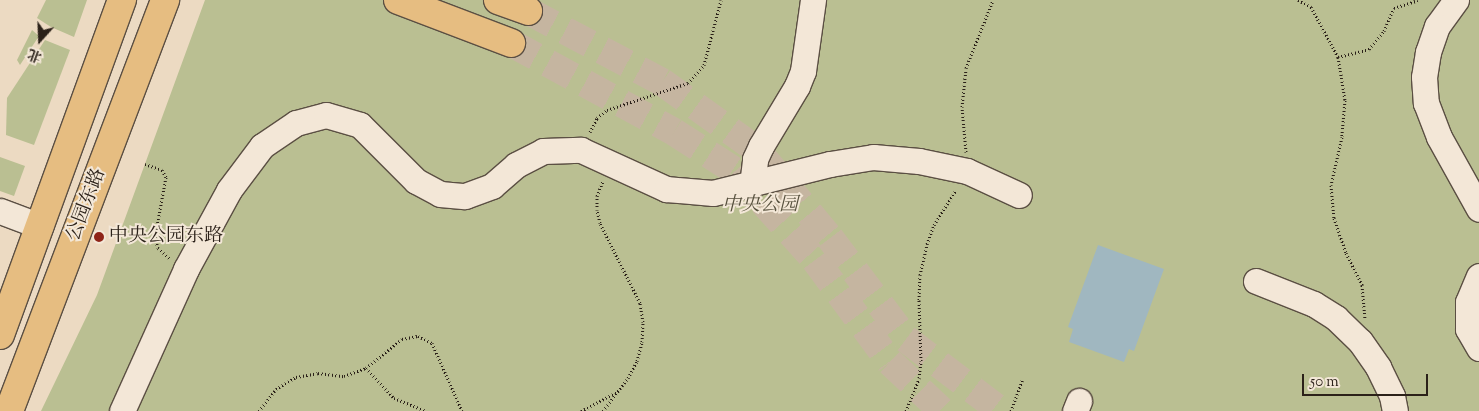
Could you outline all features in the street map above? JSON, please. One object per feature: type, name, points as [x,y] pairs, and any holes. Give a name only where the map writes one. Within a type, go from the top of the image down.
[{"type":"main road","name":"公园东路","points":[[9,411],[165,0]]},
{"type":"main road","points":[[111,142],[140,106],[184,0]]},
{"type":"main road","points":[[398,0],[511,43]]},
{"type":"main road","points":[[498,0],[528,11]]},
{"type":"main road","name":"公园东路","points":[[0,335],[121,1]]},
{"type":"street","points":[[752,184],[755,159],[797,86],[803,71],[813,0]]},
{"type":"street","points":[[1456,0],[1437,26],[1428,52],[1424,77],[1426,103],[1439,137],[1479,209]]},
{"type":"street","points":[[122,411],[186,269],[229,190],[262,146],[296,123],[326,115],[360,126],[416,181],[440,194],[465,196],[492,186],[516,165],[543,150],[581,150],[666,189],[713,193],[830,164],[873,157],[919,160],[967,171],[1019,195]]},
{"type":"street","points":[[0,211],[40,226]]},
{"type":"street","points":[[1479,276],[1468,302],[1468,330],[1479,348]]},
{"type":"street","points":[[1256,281],[1314,304],[1336,318],[1360,341],[1378,367],[1392,396],[1396,411]]},
{"type":"path","points":[[581,150],[597,118],[607,110],[688,83],[704,65],[721,0]]},
{"type":"path","points":[[906,411],[919,378],[921,361],[920,275],[934,224],[967,171],[962,106],[966,68],[993,0]]},
{"type":"path","points":[[1298,0],[1311,8],[1338,57],[1345,100],[1342,138],[1331,185],[1334,218],[1346,253],[1362,285],[1366,315],[1360,341]]},
{"type":"path","points":[[1338,57],[1368,49],[1384,31],[1394,8],[1418,0]]},
{"type":"path","points":[[145,164],[162,170],[166,177],[155,237],[158,248],[166,256],[186,269]]},
{"type":"path","points":[[603,411],[628,378],[636,361],[642,342],[643,322],[640,302],[600,223],[597,210],[597,196],[610,164]]},
{"type":"path","points":[[259,411],[276,389],[296,377],[318,373],[344,376],[366,368],[402,338],[418,336],[432,342],[462,411]]},
{"type":"path","points":[[366,368],[394,398],[427,411]]},
{"type":"path","points":[[1011,411],[1022,380]]},
{"type":"path","points":[[581,411],[618,390]]},
{"type":"green space","points":[[46,0],[87,0],[74,37],[51,27],[37,18]]},
{"type":"green space","name":"中央公园","points":[[205,0],[1479,0],[1479,411],[41,411],[97,295]]},
{"type":"green space","points":[[32,30],[39,36],[20,65],[17,60]]},
{"type":"green space","points":[[45,40],[70,50],[34,145],[6,135],[7,98]]},
{"type":"green space","points":[[0,157],[25,166],[14,196],[0,191]]},
{"type":"water","points":[[1098,245],[1164,269],[1134,351],[1129,349],[1124,362],[1069,342],[1073,329],[1068,327]]},
{"type":"tunnel","points":[[528,11],[662,82],[756,149],[830,238],[906,339],[1001,411]]},
{"type":"tunnel","points":[[511,43],[674,132],[735,171],[815,260],[890,362],[942,411]]},
{"type":"place","name":"中央公园东路","points":[[99,237]]}]
